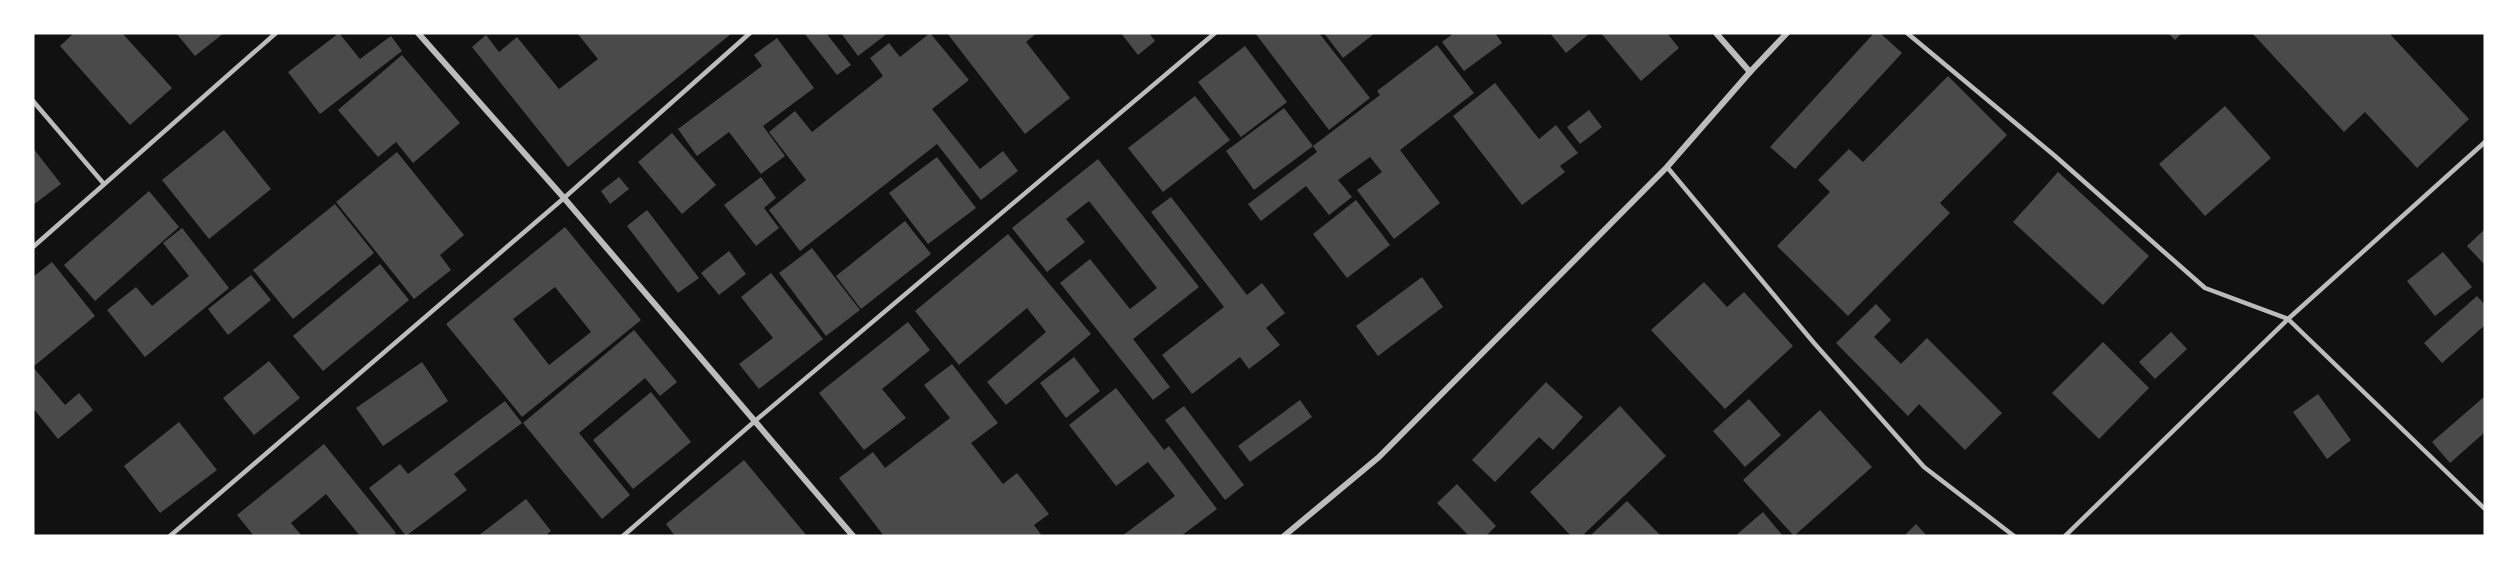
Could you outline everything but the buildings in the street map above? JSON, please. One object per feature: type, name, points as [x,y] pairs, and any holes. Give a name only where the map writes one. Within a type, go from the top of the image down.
[{"type":"street","points":[[418,33],[564,198],[853,536]]},
{"type":"street","points":[[1716,33],[1750,72]]},
{"type":"street","points":[[1284,536],[1379,457],[1666,167],[1787,33]]},
{"type":"lane","points":[[33,247],[276,33]]},
{"type":"lane","points":[[170,536],[564,198],[750,33]]},
{"type":"lane","points":[[623,536],[755,421],[1215,33]]},
{"type":"lane","points":[[1907,33],[2055,156],[2205,288],[2288,319],[2485,509]]},
{"type":"lane","points":[[33,101],[104,184]]},
{"type":"lane","points":[[2065,536],[2288,319],[2485,142]]},
{"type":"lane","points":[[1666,167],[1814,343],[1924,467],[2014,536]]}]
